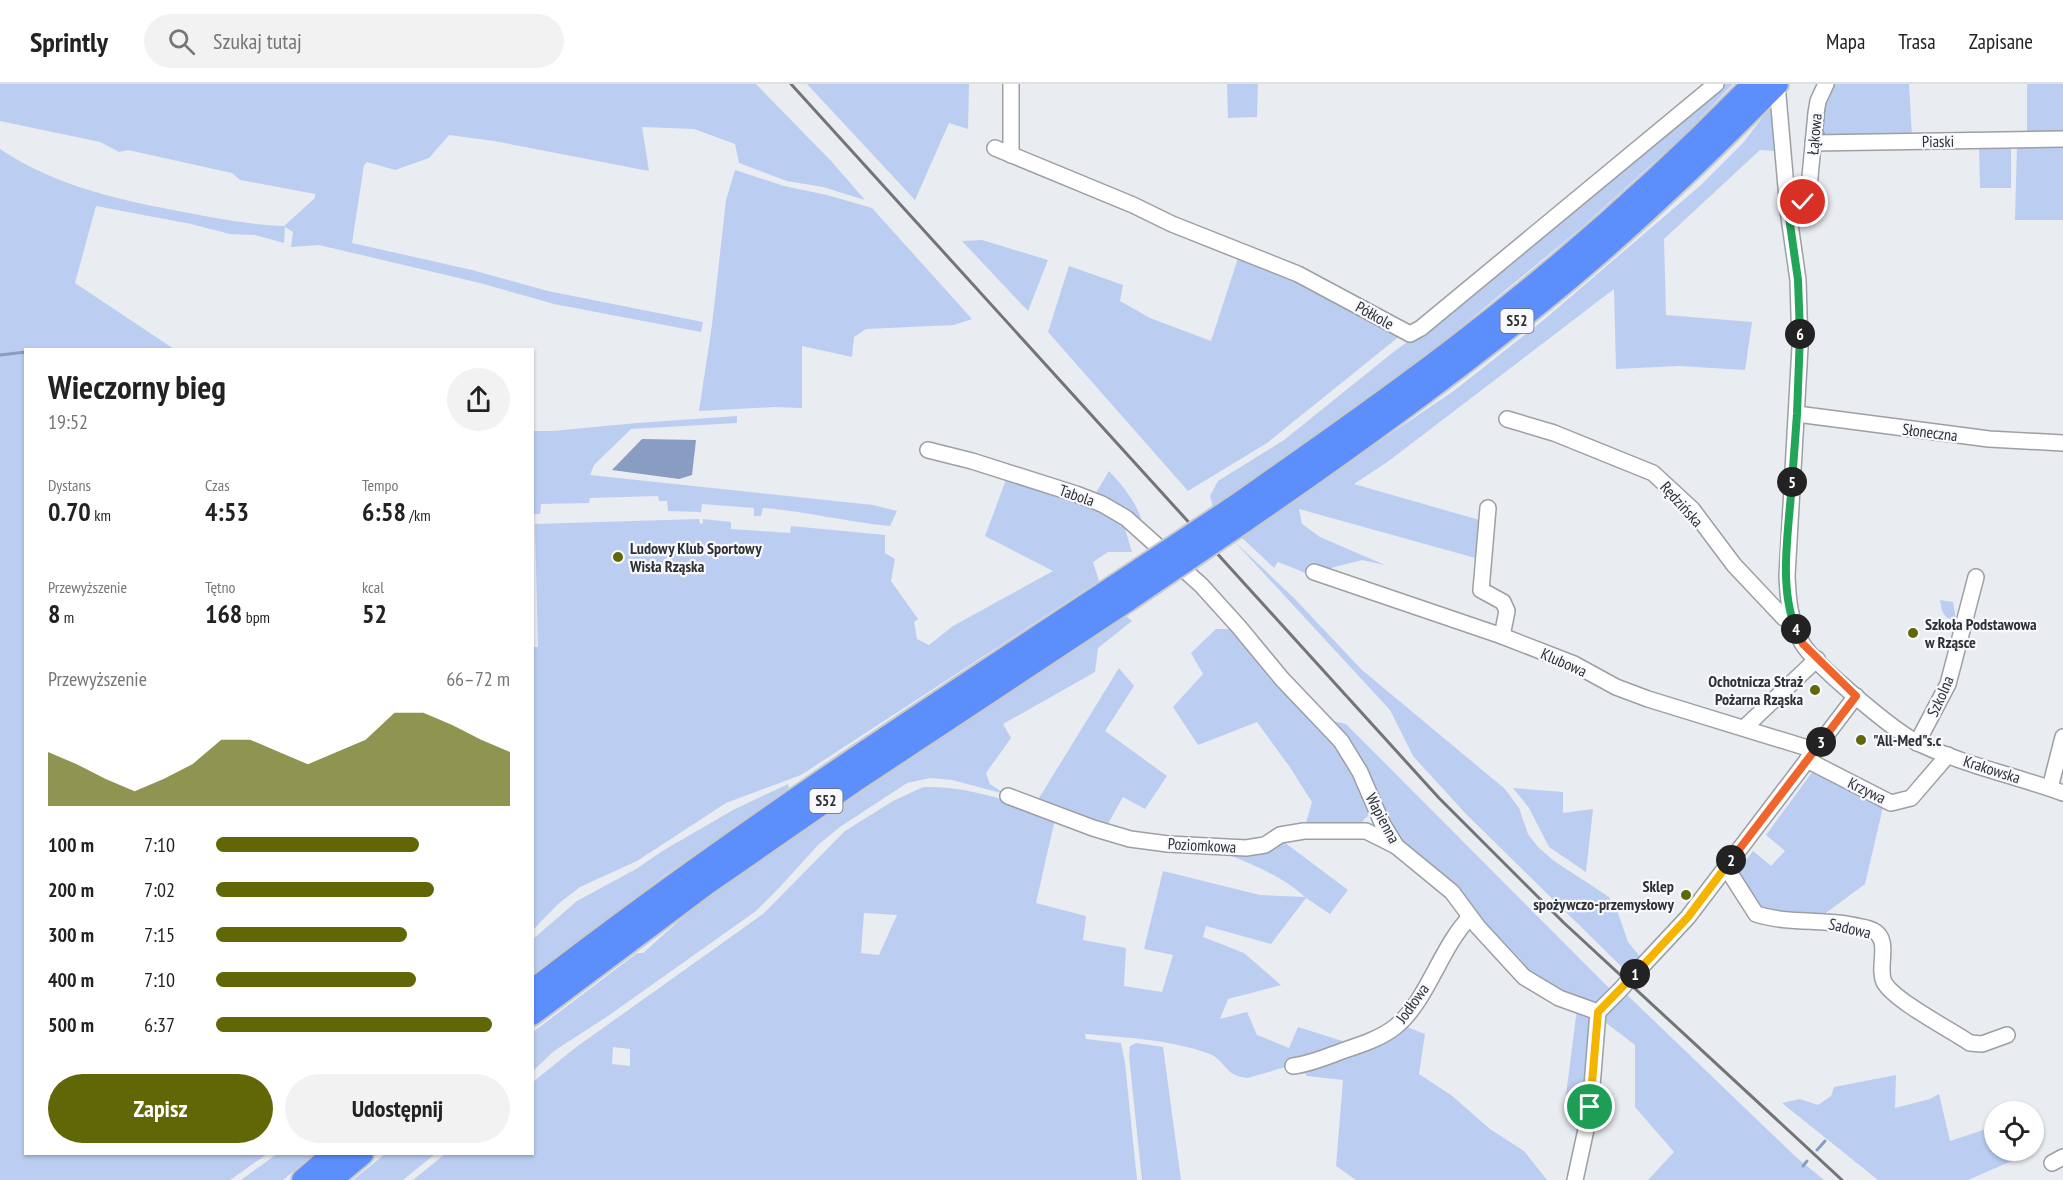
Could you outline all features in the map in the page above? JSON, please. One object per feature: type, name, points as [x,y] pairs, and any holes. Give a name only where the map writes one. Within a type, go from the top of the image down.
[{"type":"highway","name":"S52","points":[[1237,516],[1461,344],[1535,284],[1629,202],[1752,84]]},
{"type":"highway","name":"S52","points":[[534,990],[732,843],[849,762],[1121,593],[1417,399],[1572,276],[1721,141],[1777,84]]},
{"type":"highway","name":"S52","points":[[534,1013],[706,884],[1121,593]]},
{"type":"highway","points":[[303,1180],[332,1155]]},
{"type":"highway","points":[[332,1180],[361,1155]]},
{"type":"street","points":[[1011,84],[1011,154]]},
{"type":"street","name":"Półkole","points":[[995,148],[1133,205],[1172,224],[1298,274],[1410,334],[1421,328],[1716,84]]},
{"type":"street","name":"Krakowska","points":[[1777,84],[1788,210],[1798,280],[1800,346],[1786,576],[1788,604],[1793,621],[1803,644],[1816,659],[1856,696],[1917,743],[2056,790]]},
{"type":"street","name":"Łąkowa","points":[[1788,210],[1808,198],[1818,100],[1826,84]]},
{"type":"street","name":"Piaski","points":[[1813,142],[2063,140]]},
{"type":"street","name":"Słoneczna","points":[[1797,414],[1989,439],[2063,443]]},
{"type":"street","name":"Rędzińska","points":[[1507,419],[1554,433],[1653,473],[1692,509],[1734,565],[1777,611],[1784,618],[1793,621]]},
{"type":"street","name":"Tabola","points":[[928,450],[980,463],[1102,504],[1126,518],[1201,585]]},
{"type":"street","points":[[1488,508],[1481,590],[1503,602],[1507,611],[1502,636]]},
{"type":"street","name":"Klubowa","points":[[1314,572],[1502,636],[1574,664],[1616,687],[1744,728],[1811,755]]},
{"type":"street","name":"Szkolna","points":[[1917,743],[1948,684],[1976,577]]},
{"type":"street","name":"Wapienna","points":[[1201,585],[1281,679],[1341,741],[1360,772],[1379,816],[1396,846],[1452,892],[1470,917],[1524,977],[1559,998],[1598,1012]]},
{"type":"street","points":[[1744,728],[1816,659]]},
{"type":"street","points":[[1575,1180],[1590,1112],[1598,1012],[1688,917],[1856,696]]},
{"type":"street","points":[[2056,790],[2063,737]]},
{"type":"street","name":"Krzywa","points":[[1811,755],[1891,803],[1911,798],[1948,755]]},
{"type":"street","name":"Poziomkowa","points":[[1008,796],[1093,828],[1130,839],[1168,844],[1246,848],[1265,845],[1280,835],[1304,831],[1366,831],[1396,846]]},
{"type":"street","points":[[1366,831],[1379,816]]},
{"type":"street","name":"Sadowa","points":[[1726,867],[1756,914],[1771,919],[1828,921],[1874,931],[1883,943],[1881,966],[1884,983],[1903,1001],[1970,1043],[1982,1044],[2007,1035]]},
{"type":"street","name":"Jodłowa","points":[[1293,1066],[1317,1061],[1372,1040],[1397,1026],[1427,985],[1454,936],[1470,917]]},
{"type":"shaded area","points":[[0,84],[756,84],[832,162],[865,200],[823,187],[787,181],[739,163],[735,144],[694,129],[642,127],[649,171],[494,141],[449,135],[429,158],[395,170],[367,162],[364,165],[352,243],[472,270],[548,291],[703,322],[701,332],[554,304],[480,283],[319,245],[291,247],[293,232],[285,227],[284,243],[255,235],[230,234],[191,224],[96,206],[75,283],[172,348],[24,348],[24,1155],[266,1155],[230,1180],[0,1180],[0,149],[44,173],[91,191],[140,203],[236,221],[284,226],[315,198],[315,194],[240,180],[232,173],[128,150],[119,152],[100,142],[0,121]]},
{"type":"shaded area","points":[[807,84],[969,84],[968,129],[949,123],[915,200]]},
{"type":"shaded area","points":[[1227,84],[1258,84],[1257,117],[1228,118]]},
{"type":"shaded area","points":[[1718,84],[1733,84],[1683,136],[1581,228],[1427,355],[1213,507],[1210,496],[1218,481],[1284,440],[1391,354],[1478,289]]},
{"type":"shaded area","points":[[1830,84],[1909,84],[1912,137],[1827,135],[1824,132],[1823,107]]},
{"type":"shaded area","points":[[2027,84],[2063,84],[2063,135],[2027,134]]},
{"type":"shaded area","points":[[1770,107],[1776,151],[1760,150],[1664,239],[1666,315],[1752,322],[1745,370],[1679,366],[1616,369],[1614,289],[1386,463],[1354,484],[1483,521],[1479,559],[1299,509],[1302,524],[1320,537],[1385,565],[1362,560],[1308,574],[1278,562],[1274,568],[1240,536],[1455,390],[1546,318],[1701,185],[1743,143]]},
{"type":"shaded area","points":[[2011,144],[2011,188],[1980,188],[1979,145]]},
{"type":"shaded area","points":[[2017,144],[2063,144],[2063,220],[2015,220]]},
{"type":"shaded area","points":[[735,170],[784,186],[872,208],[972,319],[954,325],[866,329],[854,337],[852,357],[802,346],[802,408],[774,407],[699,411],[712,325],[726,200]]},
{"type":"shaded area","points":[[982,240],[1048,260],[1028,311],[962,241]]},
{"type":"shaded area","points":[[1239,255],[1291,274],[1401,335],[1267,443],[1188,491],[1048,332],[1069,266],[1123,285],[1120,301],[1150,318],[1211,341]]},
{"type":"shaded area","points":[[737,416],[737,423],[631,429],[594,465],[590,475],[873,505],[897,511],[890,526],[763,508],[761,516],[754,516],[754,508],[702,504],[701,512],[668,511],[667,501],[659,501],[658,496],[590,498],[589,503],[541,504],[540,514],[534,514],[534,431]]},
{"type":"shaded area","points":[[642,439],[696,440],[692,475],[679,479],[612,470]]},
{"type":"shaded area","points":[[1109,471],[1127,493],[1141,518],[1136,521],[1094,496]]},
{"type":"shaded area","points":[[1007,477],[1099,507],[1124,526],[1132,552],[1108,552],[1093,562],[1099,581],[801,775],[726,803],[637,861],[580,887],[558,904],[534,929],[534,647],[538,647],[535,524],[699,519],[700,524],[703,523],[703,519],[731,522],[731,529],[790,533],[791,526],[885,535],[885,553],[895,559],[891,581],[918,619],[914,622],[917,639],[929,645],[953,626],[1053,571],[985,536]]},
{"type":"shaded area","points":[[1234,541],[1294,598],[1362,670],[1505,789],[1519,808],[1528,834],[1538,847],[1554,861],[1609,897],[1618,913],[1628,942],[1642,959],[1628,973],[1466,814],[1413,756],[1390,710]]},
{"type":"shaded area","points":[[1940,600],[1953,602],[1956,620],[1947,618],[1942,611]]},
{"type":"shaded area","points":[[1124,614],[1132,621],[1098,648],[1095,672],[1003,724],[1011,738],[986,773],[990,784],[1005,794],[952,780],[930,778],[907,783],[840,827],[818,845],[756,911],[608,1016],[554,1051],[534,1070],[534,1031],[637,953],[643,953],[690,911],[767,856]]},
{"type":"shaded area","points":[[1216,629],[1239,631],[1314,716],[1356,770],[1374,812],[1364,819],[1360,828],[1305,826],[1312,802],[1257,722],[1198,745],[1173,707],[1203,674],[1191,653]]},
{"type":"shaded area","points":[[1119,668],[1134,686],[1105,731],[1167,776],[1145,809],[1123,797],[1105,829],[1036,803]]},
{"type":"shaded area","points":[[1328,720],[1346,724],[1610,989],[1605,999],[1595,1004],[1581,1003],[1523,971],[1404,848]]},
{"type":"shaded area","points":[[1813,771],[1883,807],[1865,884],[1819,918],[1765,911],[1735,874],[1753,851],[1771,866],[1785,851],[1766,835]]},
{"type":"shaded area","points":[[788,784],[789,789],[665,875],[534,974],[534,938],[577,901],[636,869],[733,810]]},
{"type":"shaded area","points":[[923,787],[974,792],[1023,806],[1055,819],[1036,903],[1086,916],[1083,940],[1126,948],[1124,986],[1162,992],[1173,955],[1144,949],[1163,871],[1260,895],[1305,897],[1275,876],[1217,850],[1280,839],[1348,890],[1330,914],[1306,898],[1271,944],[1206,926],[1203,937],[1244,953],[1281,985],[1228,999],[1220,1019],[1247,1012],[1257,1035],[1289,1048],[1298,1027],[1352,1044],[1316,1058],[1248,1078],[1234,1075],[1216,1057],[1196,1049],[1148,1040],[1085,1034],[1086,1039],[1121,1043],[1137,1180],[413,1180],[444,1155],[534,1155],[534,1081],[575,1048],[763,914],[845,831],[893,801]],"holes":[[[864,913],[897,915],[879,955],[861,953]],[[613,1047],[630,1049],[630,1066],[612,1064]]]},
{"type":"shaded area","points":[[1513,788],[1563,792],[1563,813],[1593,809],[1586,872],[1549,847],[1529,808]]},
{"type":"shaded area","points":[[1624,992],[1796,1157],[1824,1180],[1648,1180],[1674,1152],[1635,1107],[1635,1045],[1601,1019]]},
{"type":"shaded area","points":[[1577,1009],[1591,1013],[1587,1099],[1566,1095]]},
{"type":"shaded area","points":[[1402,1025],[1425,1034],[1419,1074],[1451,1095],[1490,1129],[1524,1151],[1547,1180],[1356,1180],[1336,1166],[1343,1080],[1307,1076],[1301,1069]]},
{"type":"shaded area","points":[[1136,1043],[1163,1047],[1181,1180],[1142,1180],[1129,1056],[1130,1046]]},
{"type":"shaded area","points":[[1896,1075],[1895,1108],[1930,1099],[1939,1094],[1950,1141],[1984,1130],[1984,1161],[2012,1161],[1968,1180],[1878,1180],[1782,1103],[1800,1099],[1818,1105],[1831,1096],[1834,1087]]},
{"type":"shaded area","points":[[276,1155],[313,1155],[283,1180],[241,1180]]},
{"type":"shaded area","points":[[384,1155],[434,1155],[403,1180],[353,1180]]},
{"type":"waterway","points":[[1824,110],[1822,131],[1825,136],[1828,136]]},
{"type":"waterway","points":[[0,355],[24,352]]},
{"type":"waterway","points":[[1817,1150],[1825,1141]]},
{"type":"waterway","points":[[1803,1166],[1807,1161]]},
{"type":"railway","points":[[791,84],[1439,798],[1563,922],[1842,1180]]},
{"type":"place","name":"Ludowy Klub Sportowy Wisła Rząska","points":[[618,557]]},
{"type":"place","name":"Szkoła Podstawowa w Rząsce","points":[[1913,633]]},
{"type":"place","name":"Ochotnicza Straż Pożarna Rząska","points":[[1815,690]]},
{"type":"place","name":"\"All-Med\"s.c","points":[[1861,740]]},
{"type":"place","name":"Sklep spożywczo-przemysłowy","points":[[1686,895]]},
{"type":"route","points":[[1590,1107],[1598,1012],[1688,917],[1856,696],[1803,644],[1788,604],[1786,576],[1800,346],[1798,280],[1788,210],[1803,202]]}]
